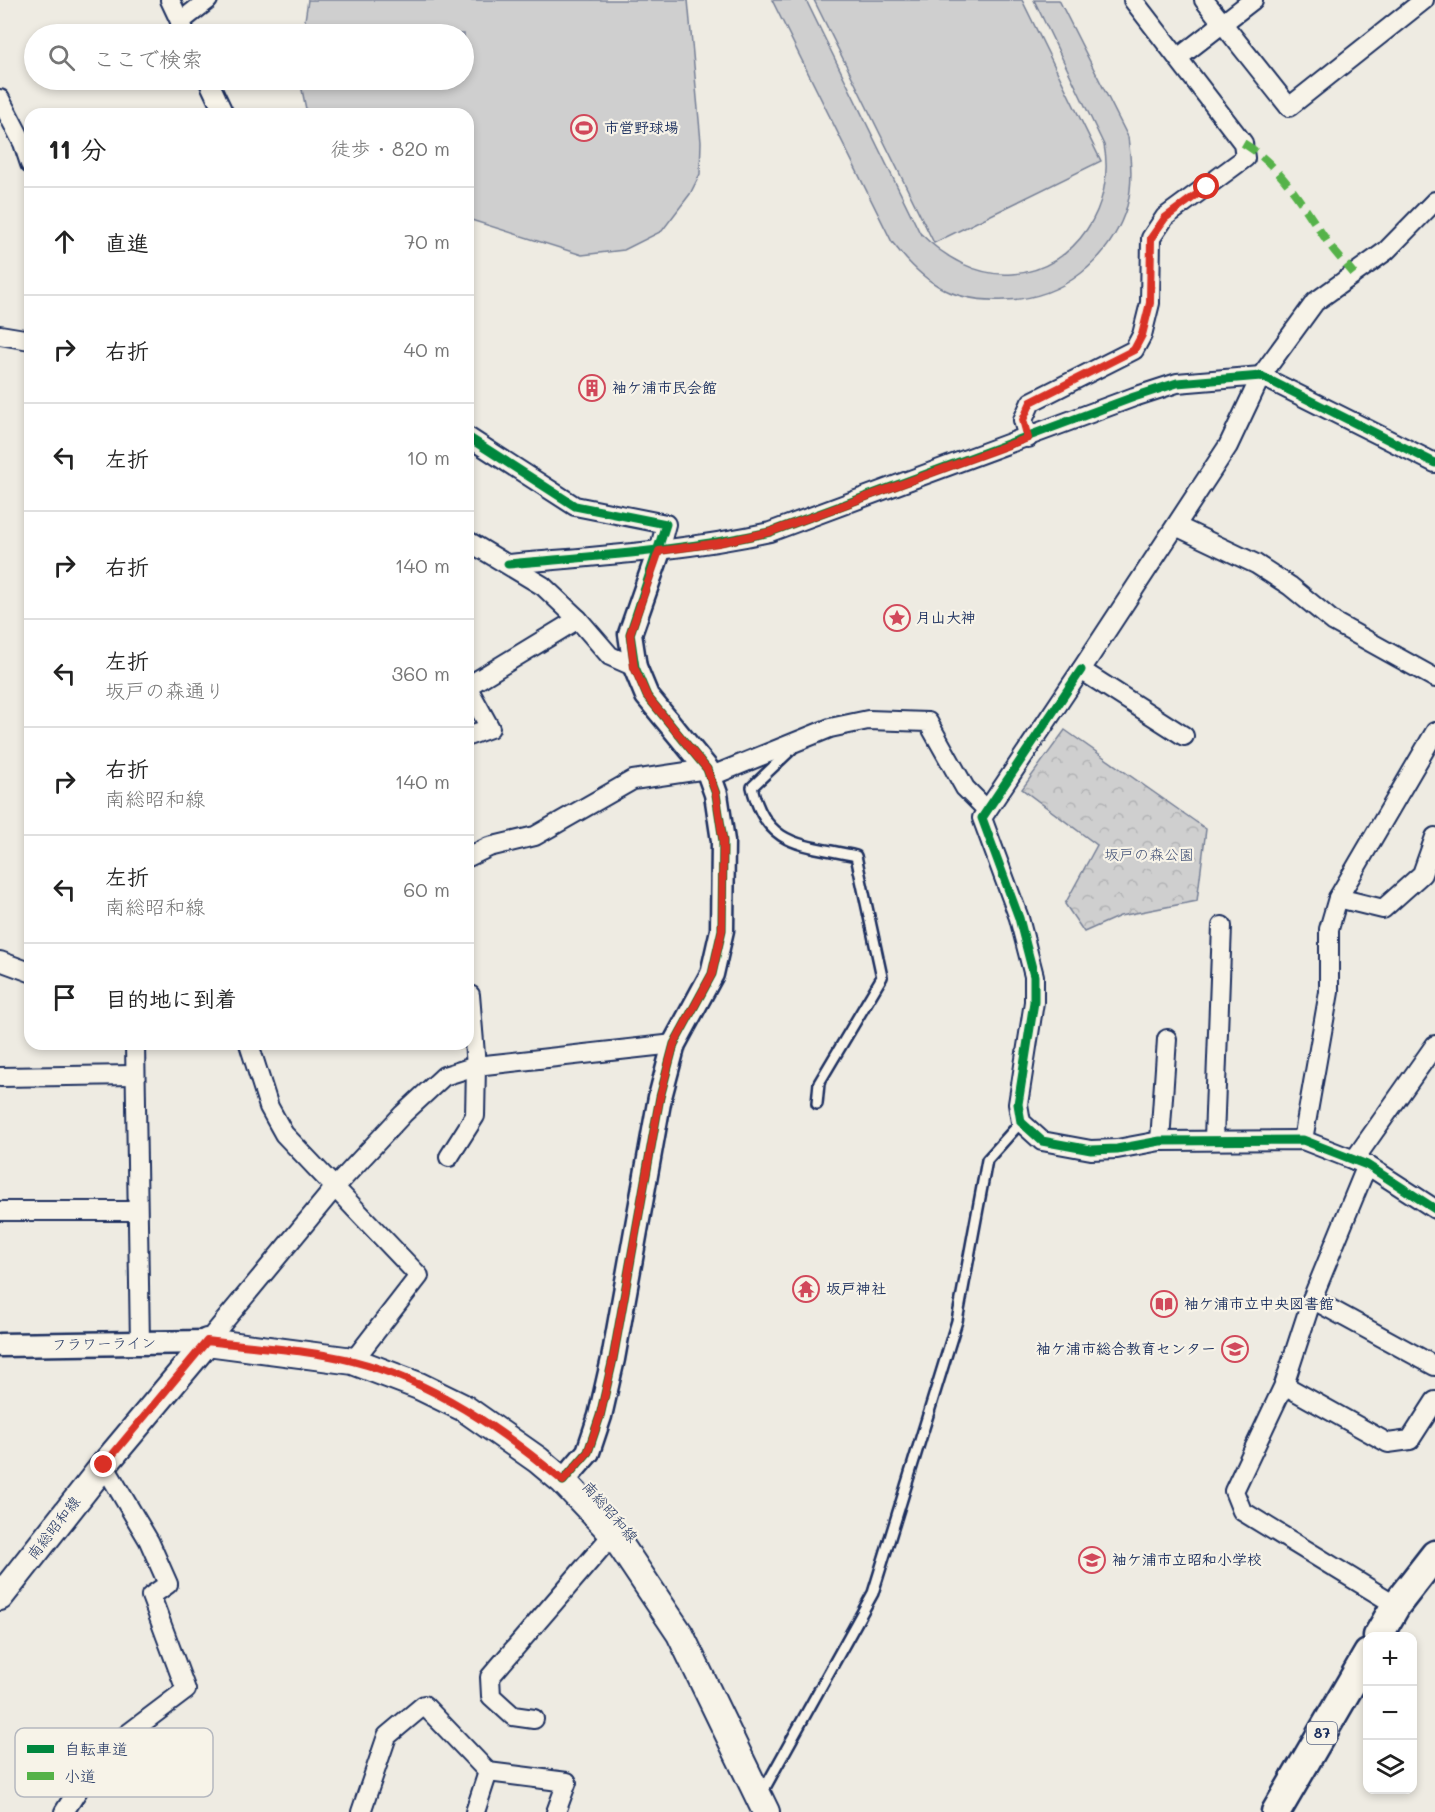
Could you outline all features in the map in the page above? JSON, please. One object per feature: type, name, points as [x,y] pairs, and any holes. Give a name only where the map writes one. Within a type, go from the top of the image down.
[{"type":"main road","name":"南総昭和線","points":[[0,1597],[104,1465],[207,1341],[353,1361],[418,1386],[464,1408],[501,1431],[563,1481],[613,1534],[680,1634],[762,1805]]},
{"type":"main road","points":[[1380,1632],[1396,1605],[1435,1555]]},
{"type":"main road","name":"87","points":[[1276,1812],[1363,1663]]},
{"type":"street","points":[[170,0],[181,24]]},
{"type":"street","points":[[187,24],[208,0]]},
{"type":"street","points":[[1028,438],[1023,420],[1031,402],[1134,350],[1142,335],[1150,303],[1151,238],[1165,218],[1245,158],[1244,143],[1133,0]]},
{"type":"street","points":[[1204,0],[1289,107],[1424,0]]},
{"type":"street","points":[[1178,58],[1253,0]]},
{"type":"street","points":[[213,90],[221,108]]},
{"type":"street","points":[[0,99],[24,146]]},
{"type":"street","points":[[1435,201],[1386,251],[1316,302],[1261,376],[1228,446],[981,818],[1019,918],[1034,976],[1034,1002],[1018,1104],[1021,1122],[1042,1141],[1091,1150],[1117,1149],[1160,1141],[1214,1138],[1303,1140],[1360,1163],[1435,1209]]},
{"type":"street","points":[[0,335],[24,339]]},
{"type":"street","points":[[508,564],[659,551],[718,543],[770,532],[1177,383],[1261,376],[1435,463]]},
{"type":"street","points":[[474,441],[575,506],[666,524],[630,634],[634,667],[647,696],[708,773],[716,794],[723,841],[722,930],[712,974],[674,1044],[660,1097],[613,1359],[600,1416],[588,1452],[563,1481]]},
{"type":"street","points":[[1176,526],[1256,564],[1290,586],[1334,622],[1435,678]]},
{"type":"street","points":[[474,544],[543,586],[578,619],[610,656],[634,667]]},
{"type":"street","points":[[474,683],[578,619]]},
{"type":"street","points":[[1081,670],[1184,736]]},
{"type":"street","points":[[474,698],[490,728],[474,734]]},
{"type":"street","points":[[474,854],[489,847],[535,836],[633,780],[708,773],[800,741],[830,728],[868,720],[928,722],[965,788],[987,810]]},
{"type":"street","points":[[1303,1140],[1329,992],[1329,929],[1338,898],[1435,733]]},
{"type":"street","points":[[1338,898],[1383,909],[1422,874],[1435,837]]},
{"type":"street","points":[[1214,1138],[1222,926]]},
{"type":"street","points":[[0,961],[24,970]]},
{"type":"street","points":[[1160,1141],[1167,1039]]},
{"type":"street","points":[[449,1157],[476,1116],[474,1042]]},
{"type":"street","points":[[207,1341],[336,1186],[403,1114],[444,1076],[476,1066],[674,1044]]},
{"type":"street","points":[[1396,1605],[1242,1511],[1234,1491],[1284,1384],[1360,1163],[1435,1045]]},
{"type":"street","points":[[135,1050],[140,1343]]},
{"type":"street","points":[[251,1050],[269,1107],[284,1134],[336,1186],[419,1276],[353,1361]]},
{"type":"street","points":[[0,1077],[134,1075]]},
{"type":"street","points":[[0,1211],[136,1211]]},
{"type":"street","points":[[1312,1299],[1435,1366]]},
{"type":"street","name":"フラワーライン","points":[[0,1345],[207,1341]]},
{"type":"street","points":[[1284,1384],[1388,1443],[1410,1440],[1435,1401]]},
{"type":"street","points":[[104,1465],[149,1541],[168,1584],[151,1596],[186,1690],[136,1728]]},
{"type":"street","points":[[534,1719],[513,1716],[491,1696],[490,1677],[613,1534]]},
{"type":"street","points":[[361,1812],[387,1736],[424,1705],[488,1772],[567,1782],[556,1812]]},
{"type":"street","points":[[475,1812],[488,1772]]},
{"type":"street","points":[[64,1812],[74,1797]]},
{"type":"lane","points":[[800,741],[752,787],[757,807],[767,826],[792,842],[855,856],[882,977],[819,1083],[818,1104]]},
{"type":"lane","points":[[762,1805],[873,1593],[957,1320],[987,1160],[1021,1122]]},
{"type":"green space","name":"市営野球場","points":[[308,0],[688,0],[701,142],[700,174],[690,194],[662,231],[624,250],[582,255],[474,221],[474,108],[306,108],[302,90],[474,90],[474,24],[304,24]]},
{"type":"green space","points":[[772,0],[806,0],[920,233],[929,242],[962,264],[987,272],[1013,274],[1035,269],[1055,260],[1073,247],[1087,230],[1104,189],[1106,167],[1104,145],[1034,0],[1059,0],[1128,137],[1131,172],[1129,198],[1119,226],[1109,244],[1081,273],[1046,293],[1026,298],[997,300],[970,298],[945,290],[931,282],[902,255],[892,242]]},
{"type":"green space","points":[[814,0],[1022,0],[1101,161],[934,243]]},
{"type":"green space","name":"坂戸の森公園","points":[[1065,730],[1206,829],[1197,901],[1120,916],[1084,932],[1065,904],[1097,845],[1022,789]]},
{"type":"marked path","points":[[1243,143],[1279,173],[1354,274]]},
{"type":"cycle path","points":[[508,564],[673,548],[770,532],[1177,383],[1261,376],[1435,463]]},
{"type":"cycle path","points":[[474,441],[575,506],[666,524],[630,634],[635,667],[647,696],[707,769],[716,794],[723,841],[722,930],[712,974],[674,1044],[660,1097],[613,1359],[600,1416],[588,1452],[563,1481]]},
{"type":"cycle path","points":[[1081,670],[982,818],[1019,918],[1034,976],[1034,1002],[1018,1104],[1021,1122],[1042,1141],[1091,1150],[1117,1149],[1160,1141],[1303,1140],[1367,1165],[1435,1209]]},
{"type":"place","name":"市営野球場","points":[[584,128]]},
{"type":"place","name":"袖ケ浦市民会館","points":[[592,388]]},
{"type":"place","name":"月山大神","points":[[897,618]]},
{"type":"place","name":"坂戸神社","points":[[806,1289]]},
{"type":"place","name":"袖ケ浦市立中央図書館","points":[[1164,1304]]},
{"type":"place","name":"袖ケ浦市総合教育センター","points":[[1235,1349]]},
{"type":"place","name":"袖ケ浦市立昭和小学校","points":[[1092,1560]]},
{"type":"route","points":[[104,1465],[207,1341],[353,1361],[418,1386],[464,1408],[501,1431],[563,1481],[588,1452],[600,1416],[613,1359],[660,1097],[674,1044],[712,974],[722,930],[723,841],[716,794],[707,769],[647,696],[634,667],[630,634],[659,551],[718,543],[770,532],[1028,438],[1023,420],[1031,402],[1134,350],[1142,335],[1150,303],[1151,238],[1165,218],[1207,187]]}]
